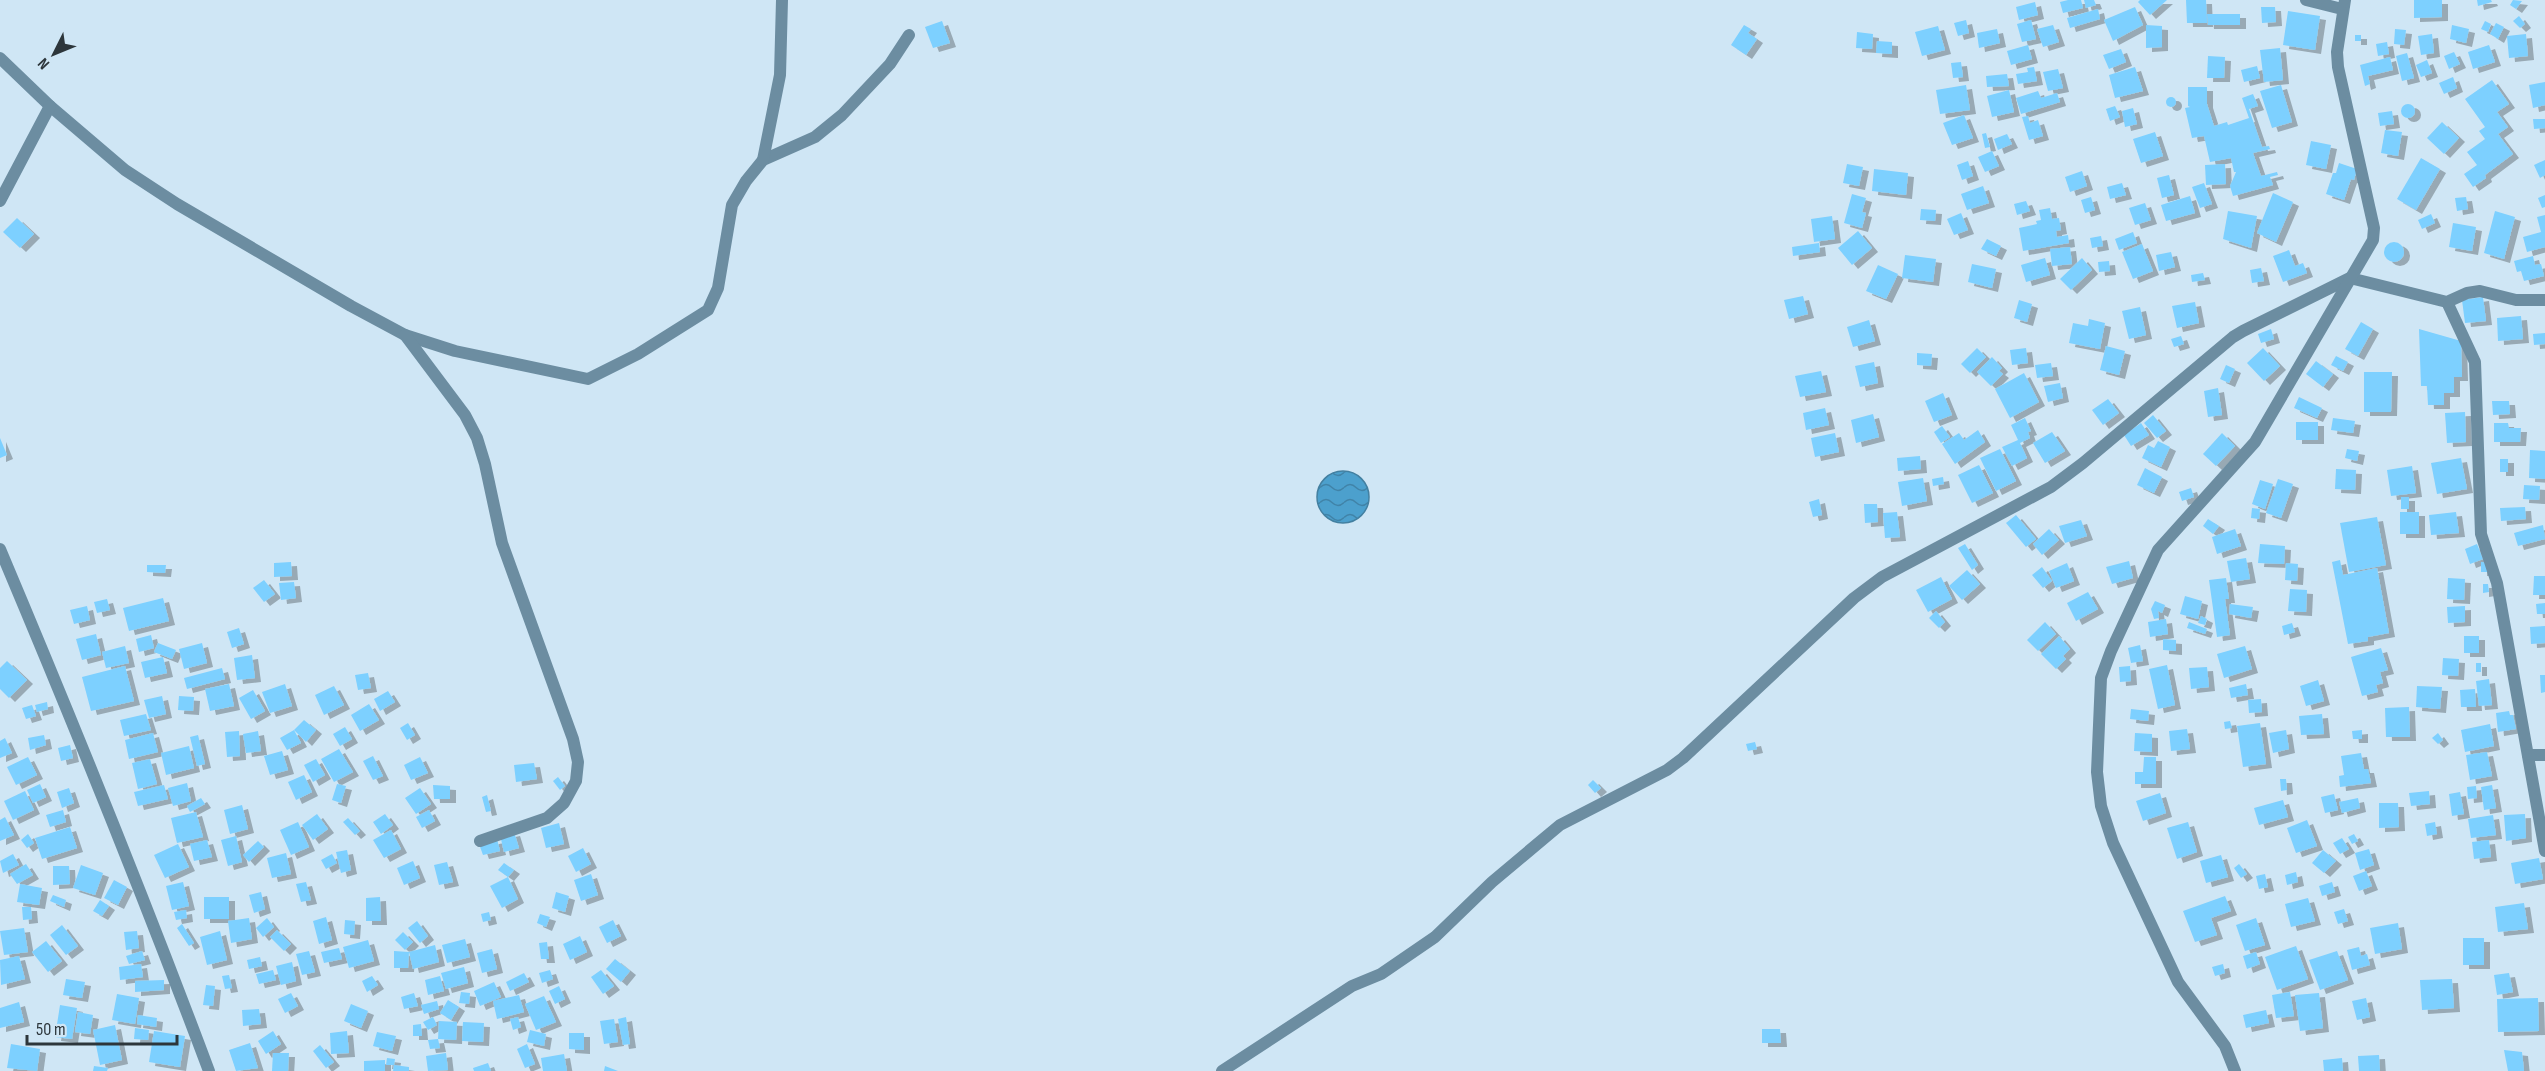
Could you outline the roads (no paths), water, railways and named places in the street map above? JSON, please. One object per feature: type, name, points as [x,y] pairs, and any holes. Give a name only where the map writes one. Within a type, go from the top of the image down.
[{"type":"street","points":[[763,160],[780,75],[782,0]]},
{"type":"street","points":[[2235,1071],[2225,1046],[2178,982],[2113,843],[2102,806],[2097,772],[2101,678],[2111,651],[2158,550],[2255,442],[2350,278],[2370,248],[2374,228],[2338,67],[2337,52],[2343,5],[2306,0]]},
{"type":"street","points":[[0,58],[50,106],[125,170],[177,204],[351,306],[405,335],[455,351],[588,379],[638,354],[708,310],[715,300],[718,288],[732,205],[746,181],[763,160],[814,137],[842,115],[890,64],[909,35]]},
{"type":"street","points":[[0,201],[50,106]]},
{"type":"street","points":[[1222,1071],[1352,986],[1381,974],[1435,938],[1492,882],[1560,825],[1675,764],[1854,597],[1882,578],[2051,487],[2083,464],[2233,337],[2350,278],[2447,302],[2467,293],[2480,291],[2516,300],[2545,300]]},
{"type":"street","points":[[2447,302],[2475,362],[2481,534],[2497,583],[2545,851]]},
{"type":"street","points":[[405,335],[465,416],[477,438],[502,543],[573,739],[578,762],[576,781],[564,803],[547,818],[480,841]]},
{"type":"street","points":[[0,549],[119,838],[209,1071]]},
{"type":"street","points":[[2528,755],[2545,755]]},
{"type":"water","points":[[1338,471],[1348,471],[1358,475],[1365,482],[1369,497],[1365,512],[1358,519],[1348,523],[1338,523],[1328,519],[1321,512],[1317,502],[1317,492],[1321,482],[1328,475]]}]
